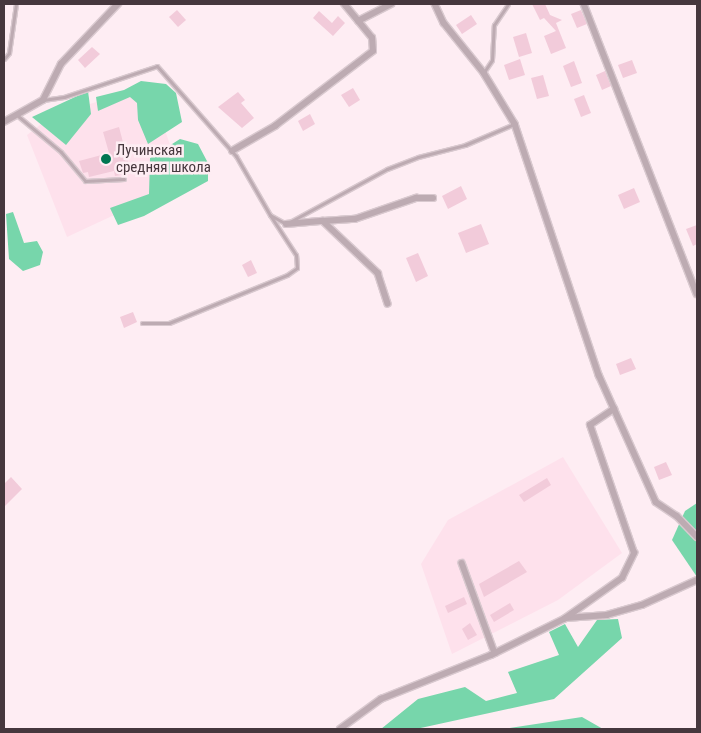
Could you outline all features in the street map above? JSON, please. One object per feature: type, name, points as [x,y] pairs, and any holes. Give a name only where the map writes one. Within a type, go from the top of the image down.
[{"type":"street","points":[[4,122],[18,116],[43,100],[61,64],[118,4]]},
{"type":"street","points":[[232,150],[275,126],[373,51],[372,38],[344,4]]},
{"type":"street","points":[[358,21],[391,4]]},
{"type":"street","points":[[435,4],[444,23],[484,73],[515,124],[599,375],[656,502],[677,516],[697,537]]},
{"type":"street","points":[[584,4],[697,294]]},
{"type":"street","points":[[286,224],[355,219],[416,198],[433,198]]},
{"type":"street","points":[[323,221],[378,273],[388,303]]},
{"type":"street","points":[[340,729],[381,699],[495,653],[564,618],[622,578],[634,553],[590,425],[614,409]]},
{"type":"street","points":[[462,563],[495,653]]},
{"type":"street","points":[[564,618],[607,615],[642,604],[697,580]]},
{"type":"lane","points":[[4,59],[9,53],[16,4]]},
{"type":"lane","points":[[484,73],[492,60],[494,25],[508,4]]},
{"type":"lane","points":[[43,100],[64,97],[157,66],[232,150],[296,255],[297,268],[287,275],[169,323],[142,323]]},
{"type":"lane","points":[[18,116],[61,152],[85,181],[124,179]]},
{"type":"lane","points":[[270,215],[286,224],[387,169],[418,156],[465,145],[515,124]]},
{"type":"shaded area","name":"Лучинская средняя школа","points":[[150,86],[183,183],[67,237],[27,135],[53,115]]},
{"type":"shaded area","points":[[563,457],[622,553],[558,600],[452,654],[421,564],[448,520]]},
{"type":"green space","points":[[141,81],[166,84],[176,93],[182,122],[148,144],[138,120],[137,103],[130,97],[98,111],[96,97],[124,90]]},
{"type":"green space","points":[[88,91],[91,114],[66,145],[32,117]]},
{"type":"green space","points":[[180,139],[198,144],[208,163],[208,181],[144,216],[118,225],[110,208],[149,194],[150,158]]},
{"type":"green space","points":[[13,212],[24,243],[37,241],[43,252],[40,265],[23,271],[9,259],[6,214]]},
{"type":"green space","points":[[697,503],[697,577],[672,540],[685,511]]},
{"type":"green space","points":[[618,619],[622,638],[554,699],[416,729],[381,729],[418,699],[465,687],[486,701],[517,693],[508,672],[559,655],[549,632],[565,624],[578,647],[597,620]]},
{"type":"green space","points":[[582,717],[603,729],[503,729]]},
{"type":"building","points":[[532,4],[545,4],[550,15],[562,20],[556,23],[566,48],[551,54],[544,36],[556,31],[544,18],[540,20]]},
{"type":"building","points":[[177,10],[186,20],[178,27],[169,17]]},
{"type":"building","points":[[581,10],[587,24],[577,28],[571,14]]},
{"type":"building","points":[[319,11],[332,23],[338,16],[345,23],[333,36],[313,18]]},
{"type":"building","points":[[471,15],[477,24],[462,34],[456,25]]},
{"type":"building","points":[[526,33],[532,53],[519,57],[513,37]]},
{"type":"building","points":[[92,47],[100,54],[85,68],[78,60]]},
{"type":"building","points":[[520,59],[525,75],[509,80],[504,65]]},
{"type":"building","points":[[632,60],[637,73],[623,78],[618,65]]},
{"type":"building","points":[[574,61],[582,83],[571,87],[563,66]]},
{"type":"building","points":[[605,71],[611,86],[602,90],[596,75]]},
{"type":"building","points":[[543,75],[549,96],[537,99],[531,78]]},
{"type":"building","points":[[353,88],[360,100],[349,107],[341,95]]},
{"type":"building","points":[[238,92],[245,100],[241,103],[254,118],[242,128],[218,107]]},
{"type":"building","points":[[584,95],[591,113],[581,117],[574,99]]},
{"type":"building","points":[[310,114],[315,124],[303,131],[298,121]]},
{"type":"building","points":[[119,127],[131,173],[115,176],[114,171],[89,177],[88,172],[83,173],[79,161],[109,153],[103,132]]},
{"type":"building","points":[[461,186],[467,199],[448,209],[442,196]]},
{"type":"building","points":[[634,188],[640,202],[624,209],[618,195]]},
{"type":"building","points":[[481,224],[489,244],[466,253],[458,233]]},
{"type":"building","points":[[697,225],[697,244],[693,246],[686,229]]},
{"type":"building","points":[[418,253],[428,276],[416,282],[406,258]]},
{"type":"building","points":[[251,260],[257,273],[248,277],[242,265]]},
{"type":"building","points":[[133,312],[137,322],[124,328],[120,317]]},
{"type":"building","points":[[631,358],[636,369],[620,375],[616,364]]},
{"type":"building","points":[[666,462],[672,475],[659,480],[654,467]]},
{"type":"building","points":[[11,477],[22,489],[4,507],[4,484]]},
{"type":"building","points":[[547,478],[551,485],[524,502],[519,495]]},
{"type":"building","points":[[519,561],[527,572],[484,597],[479,584]]},
{"type":"building","points":[[464,597],[467,604],[448,613],[445,606]]},
{"type":"building","points":[[510,603],[514,610],[494,622],[490,615]]},
{"type":"building","points":[[470,623],[477,635],[468,640],[462,629]]},
{"type":"place","name":"Лучинская средняя школа","points":[[106,159]]}]
